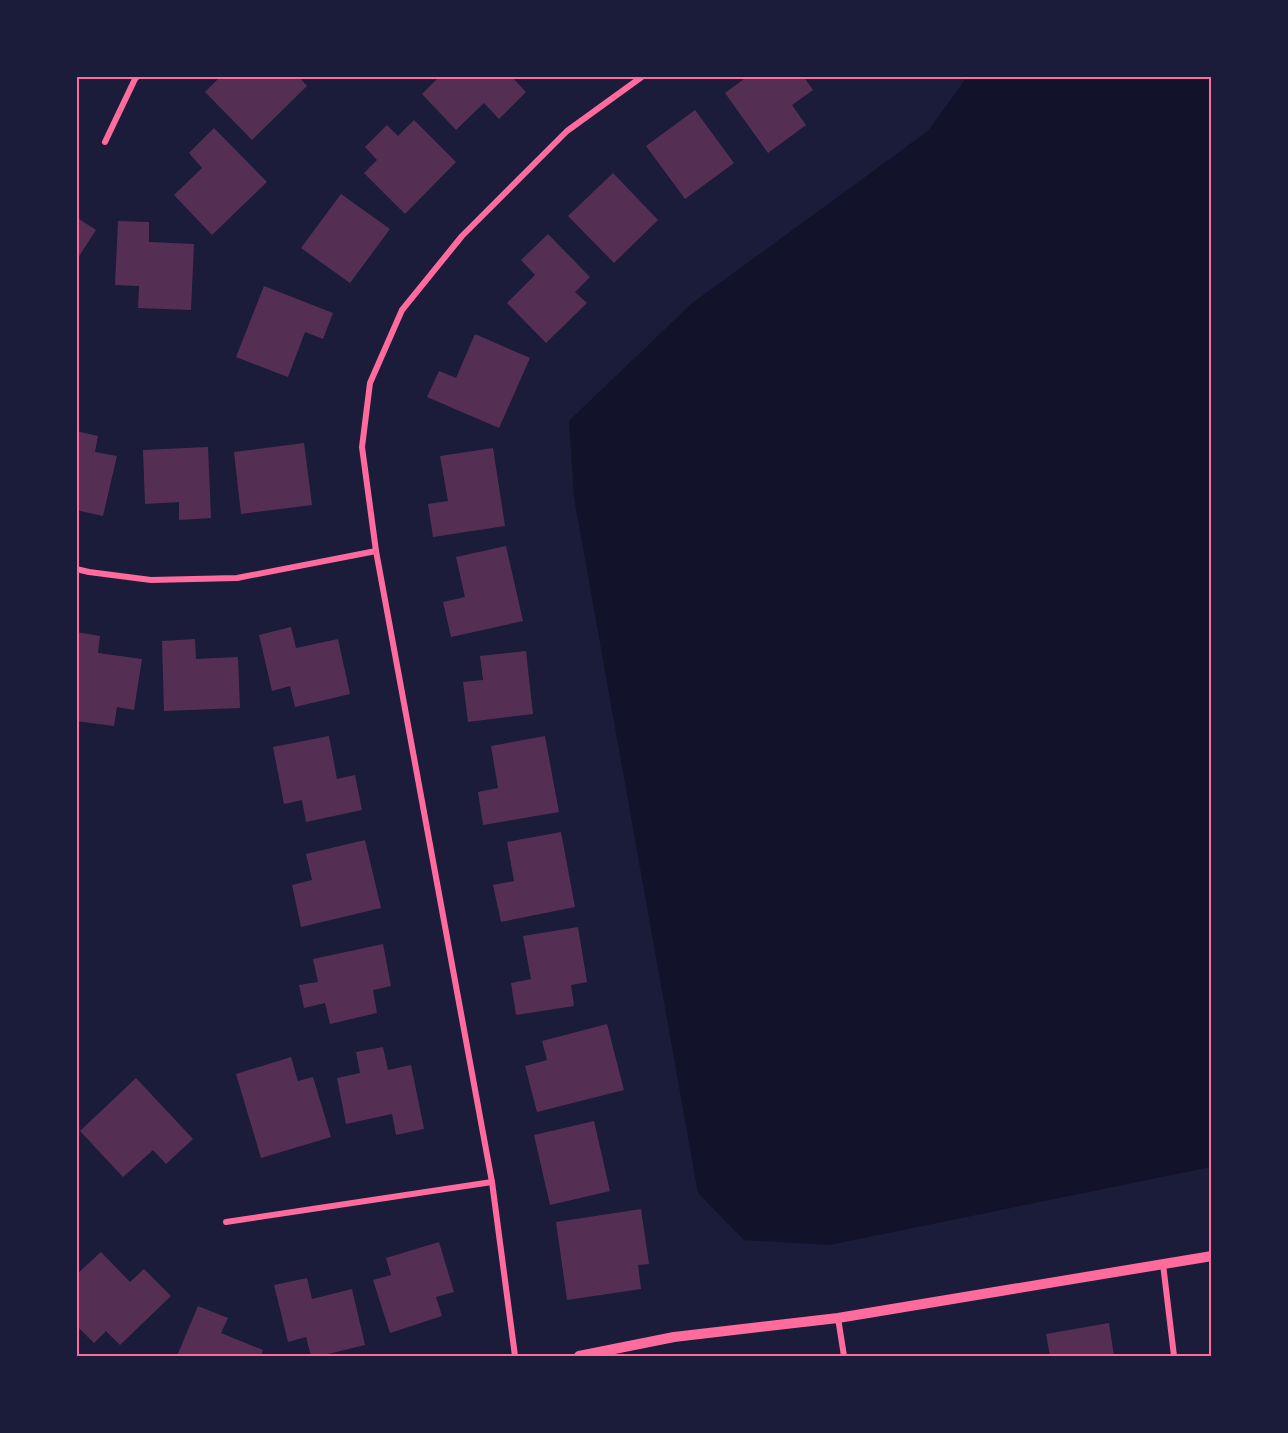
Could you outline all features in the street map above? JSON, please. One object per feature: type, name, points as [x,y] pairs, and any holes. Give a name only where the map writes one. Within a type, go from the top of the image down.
[{"type":"street","points":[[105,142],[138,76]]},
{"type":"street","points":[[516,1356],[492,1182],[376,551],[363,447],[370,383],[402,310],[462,236],[567,131],[643,76]]},
{"type":"street","points":[[76,569],[151,580],[237,578],[376,551]]},
{"type":"street","points":[[226,1222],[492,1182]]},
{"type":"street","points":[[579,1356],[674,1337],[838,1318],[1212,1256]]},
{"type":"street","points":[[1163,1264],[1174,1356]]},
{"type":"street","points":[[838,1318],[844,1356]]},
{"type":"shaded area","points":[[967,77],[1211,77],[1211,1167],[829,1245],[744,1240],[698,1193],[574,497],[569,421],[691,304],[928,131]]},
{"type":"building","points":[[221,76],[298,76],[307,86],[252,140],[205,92]]},
{"type":"building","points":[[440,76],[511,76],[526,92],[499,119],[484,103],[456,130],[422,94]]},
{"type":"building","points":[[748,76],[803,76],[813,90],[792,105],[806,125],[768,153],[725,93]]},
{"type":"building","points":[[695,110],[734,163],[685,199],[646,146]]},
{"type":"building","points":[[414,120],[456,162],[405,214],[364,173],[377,160],[365,147],[387,125],[398,136]]},
{"type":"building","points":[[214,128],[267,182],[212,235],[174,195],[202,168],[189,153]]},
{"type":"building","points":[[613,173],[658,220],[614,263],[568,216]]},
{"type":"building","points":[[341,194],[390,229],[350,283],[301,248]]},
{"type":"building","points":[[76,217],[96,230],[76,261]]},
{"type":"building","points":[[118,221],[149,222],[149,242],[194,244],[191,310],[138,308],[139,286],[115,285]]},
{"type":"building","points":[[548,234],[590,277],[575,292],[587,303],[546,343],[507,303],[535,275],[521,260]]},
{"type":"building","points":[[264,286],[333,313],[323,339],[305,332],[288,377],[236,357]]},
{"type":"building","points":[[475,334],[530,358],[499,428],[427,397],[439,371],[456,378]]},
{"type":"building","points":[[76,431],[98,436],[95,452],[117,456],[103,516],[76,510],[79,491],[76,491]]},
{"type":"building","points":[[304,443],[312,505],[241,514],[234,452]]},
{"type":"building","points":[[208,447],[211,518],[179,520],[179,502],[145,504],[143,450]]},
{"type":"building","points":[[493,448],[505,526],[433,537],[428,504],[448,501],[440,456]]},
{"type":"building","points":[[506,546],[523,621],[451,637],[443,602],[465,597],[456,557]]},
{"type":"building","points":[[291,627],[296,648],[338,639],[350,694],[295,707],[290,686],[272,691],[259,635]]},
{"type":"building","points":[[76,632],[100,636],[98,653],[142,659],[134,710],[117,707],[114,726],[76,721]]},
{"type":"building","points":[[195,639],[196,659],[238,657],[240,708],[164,711],[162,641]]},
{"type":"building","points":[[526,651],[533,714],[468,722],[463,682],[483,680],[480,656]]},
{"type":"building","points":[[329,736],[337,779],[355,775],[362,810],[306,822],[302,800],[284,804],[273,747]]},
{"type":"building","points":[[545,736],[559,812],[483,825],[478,792],[498,788],[491,746]]},
{"type":"building","points":[[561,832],[575,907],[501,922],[493,885],[514,881],[507,842]]},
{"type":"building","points":[[365,840],[381,908],[301,927],[292,885],[312,880],[306,854]]},
{"type":"building","points":[[578,927],[587,982],[571,985],[574,1006],[516,1015],[511,983],[531,979],[523,936]]},
{"type":"building","points":[[383,944],[391,986],[373,990],[377,1013],[330,1024],[325,1003],[304,1008],[299,985],[318,982],[313,959]]},
{"type":"building","points":[[607,1024],[624,1090],[537,1112],[525,1066],[547,1060],[542,1041]]},
{"type":"building","points":[[383,1047],[388,1070],[411,1065],[424,1129],[396,1135],[392,1114],[346,1124],[337,1078],[360,1073],[356,1052]]},
{"type":"building","points":[[291,1057],[298,1081],[313,1077],[331,1137],[261,1158],[236,1074]]},
{"type":"building","points":[[136,1078],[193,1139],[166,1164],[153,1150],[123,1177],[80,1131]]},
{"type":"building","points":[[594,1121],[610,1191],[550,1205],[534,1135]]},
{"type":"building","points":[[641,1209],[649,1264],[638,1265],[641,1289],[567,1300],[556,1222]]},
{"type":"building","points":[[439,1242],[454,1292],[436,1297],[442,1316],[390,1333],[373,1280],[391,1275],[386,1258]]},
{"type":"building","points":[[101,1252],[130,1282],[144,1269],[171,1296],[120,1345],[106,1331],[94,1343],[76,1325],[76,1275]]},
{"type":"building","points":[[307,1278],[312,1299],[352,1289],[365,1345],[311,1356],[306,1337],[288,1342],[274,1285]]},
{"type":"building","points":[[198,1306],[228,1318],[221,1333],[263,1350],[261,1356],[177,1356]]},
{"type":"building","points":[[1109,1323],[1114,1356],[1050,1356],[1046,1334]]}]
